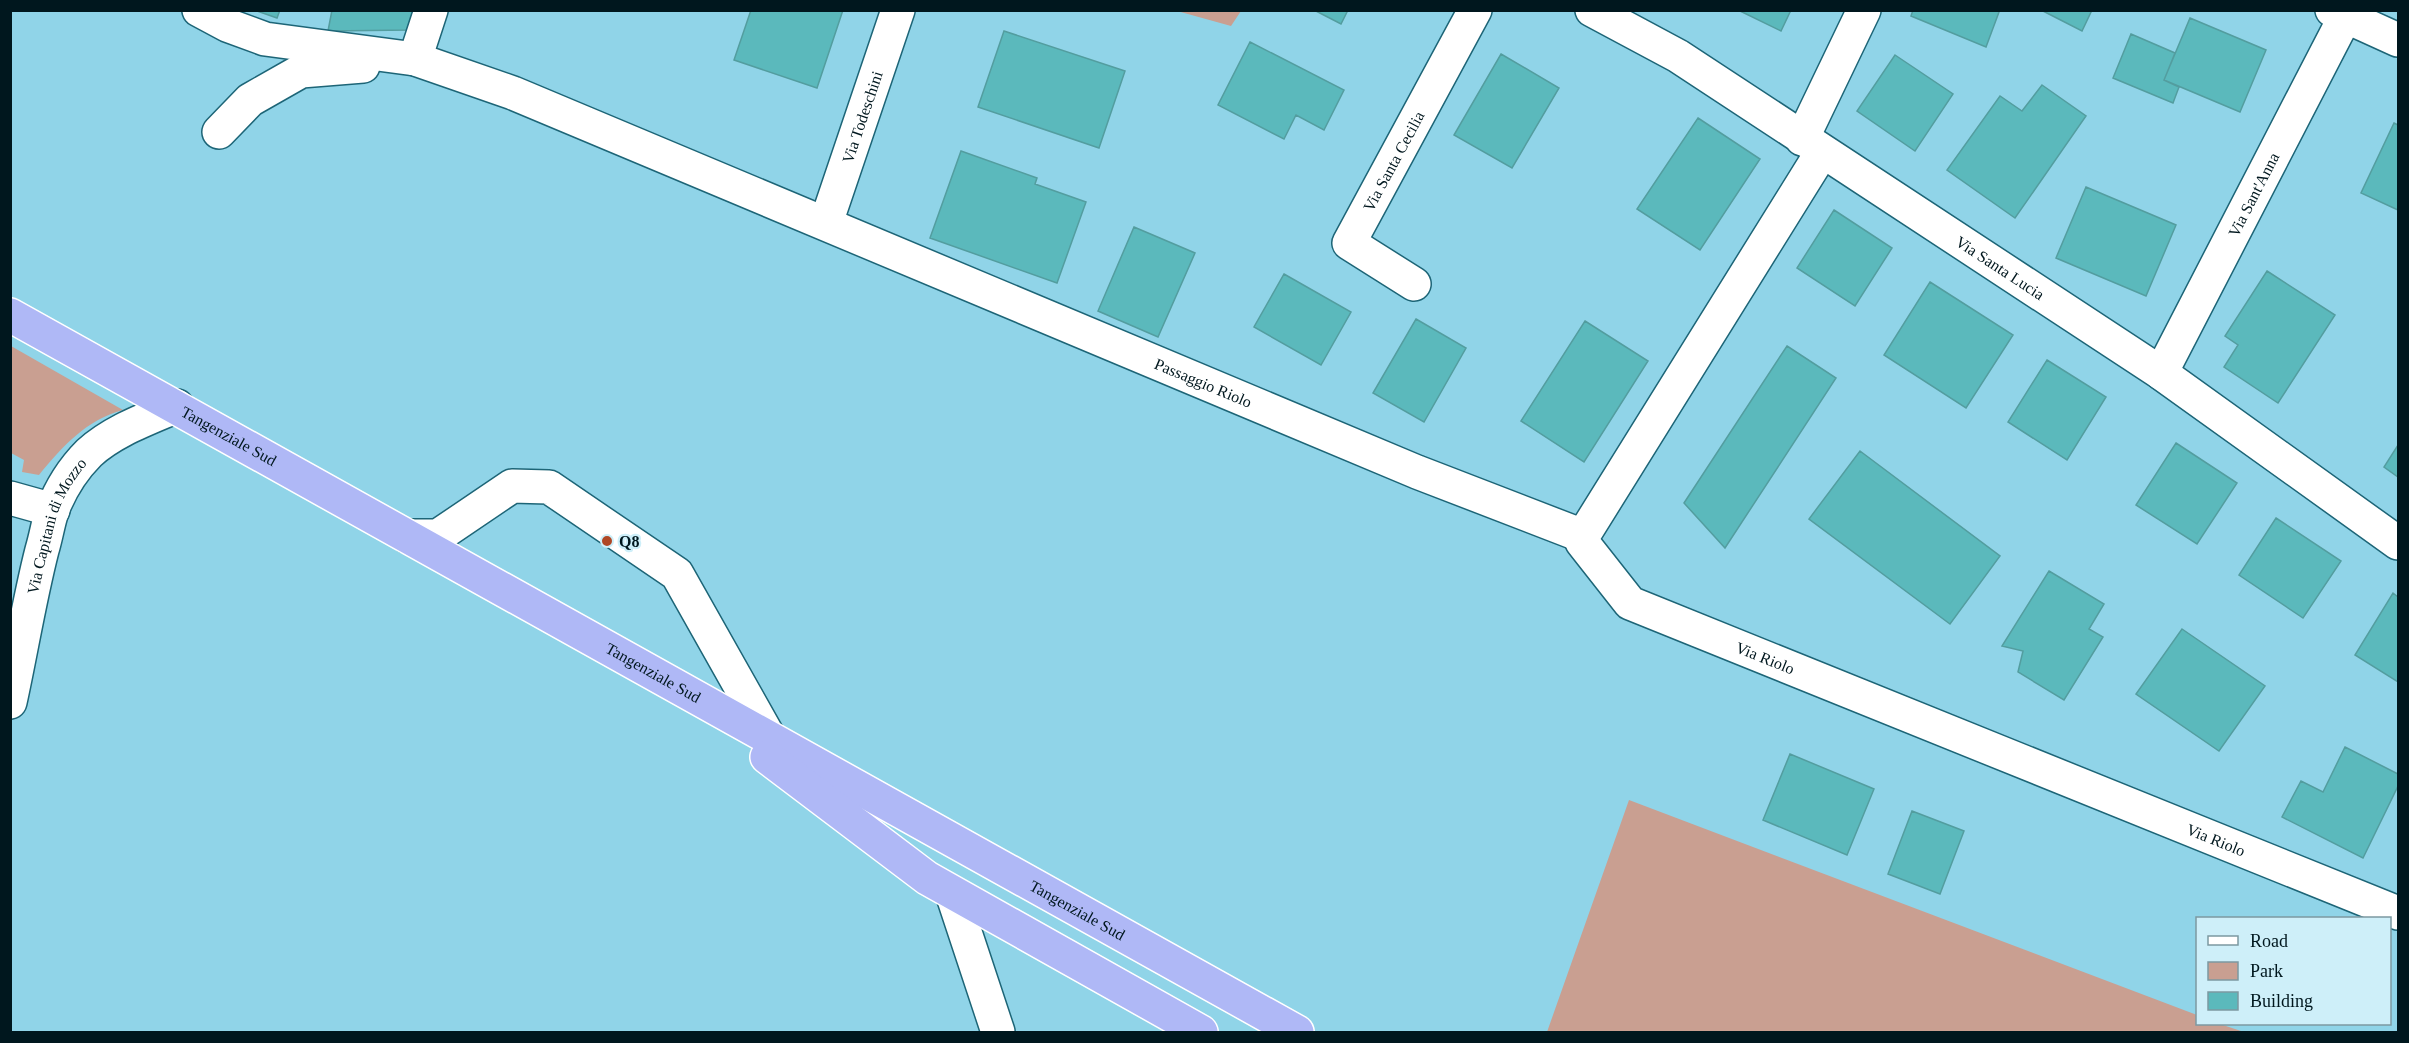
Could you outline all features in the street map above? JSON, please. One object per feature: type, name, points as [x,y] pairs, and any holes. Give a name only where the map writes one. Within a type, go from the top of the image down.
[{"type":"highway","name":"Tangenziale Sud","points":[[10,315],[336,493],[407,536],[641,663],[770,739],[1298,1032]]},
{"type":"highway","points":[[641,663],[927,878],[1201,1032]]},
{"type":"street","name":"Passaggio Riolo","points":[[200,10],[227,25],[265,39],[415,59],[513,93],[1417,472],[1583,536]]},
{"type":"street","points":[[219,132],[250,100],[301,71],[400,64],[415,59],[431,10]]},
{"type":"street","name":"Via Todeschini","points":[[826,223],[898,10]]},
{"type":"street","name":"Via Santa Cecilia","points":[[1414,284],[1349,243],[1475,10]]},
{"type":"street","name":"Via Santa Lucia","points":[[1592,10],[1678,56],[2161,374],[2398,543]]},
{"type":"street","points":[[1583,536],[1812,145],[1864,10]]},
{"type":"street","points":[[2338,14],[2398,40]]},
{"type":"street","name":"Via Sant'Anna","points":[[2161,374],[2338,14]]},
{"type":"street","name":"Via Capitani di Mozzo","points":[[10,702],[52,510],[76,467],[108,439],[139,422],[177,406]]},
{"type":"street","points":[[407,536],[438,536],[512,486],[549,487],[677,574],[770,739]]},
{"type":"street","points":[[10,498],[52,510]]},
{"type":"street","name":"Via Riolo","points":[[1583,536],[1582,542],[1630,603],[2398,913]]},
{"type":"street","points":[[952,893],[998,1032]]},
{"type":"green space","points":[[1241,10],[1231,26],[1177,11]]},
{"type":"green space","points":[[11,346],[123,410],[86,427],[66,444],[39,475],[22,472],[24,460],[11,453]]},
{"type":"green space","points":[[1629,800],[2196,1015],[2196,1025],[2223,1025],[2244,1032],[1547,1032]]},
{"type":"building","points":[[254,10],[280,10],[277,18]]},
{"type":"building","points":[[332,10],[418,10],[410,30],[328,31]]},
{"type":"building","points":[[751,10],[843,10],[817,88],[734,60]]},
{"type":"building","points":[[1314,10],[1348,10],[1341,24]]},
{"type":"building","points":[[1738,10],[1791,10],[1781,31]]},
{"type":"building","points":[[1913,10],[1996,10],[1999,12],[1986,47],[1911,16]]},
{"type":"building","points":[[2041,10],[2092,10],[2082,31]]},
{"type":"building","points":[[2190,18],[2266,50],[2240,112],[2164,80]]},
{"type":"building","points":[[1004,31],[1125,71],[1099,148],[978,107]]},
{"type":"building","points":[[2131,34],[2175,53],[2164,80],[2179,87],[2173,103],[2113,78]]},
{"type":"building","points":[[1250,42],[1344,90],[1324,130],[1296,115],[1284,139],[1218,105]]},
{"type":"building","points":[[1501,54],[1559,88],[1512,168],[1454,135]]},
{"type":"building","points":[[1895,55],[1953,94],[1915,151],[1857,111]]},
{"type":"building","points":[[2042,85],[2086,116],[2015,218],[1947,170],[2000,96],[2022,111]]},
{"type":"building","points":[[1698,118],[1760,159],[1700,250],[1637,209]]},
{"type":"building","points":[[2394,123],[2398,125],[2398,210],[2361,193]]},
{"type":"building","points":[[961,151],[1037,178],[1035,184],[1086,202],[1057,283],[930,238]]},
{"type":"building","points":[[2086,187],[2176,225],[2146,296],[2056,258]]},
{"type":"building","points":[[1834,210],[1892,248],[1855,306],[1797,268]]},
{"type":"building","points":[[1134,227],[1195,253],[1158,337],[1098,311]]},
{"type":"building","points":[[2267,271],[2335,315],[2278,403],[2224,367],[2238,345],[2225,336]]},
{"type":"building","points":[[1284,274],[1351,312],[1321,365],[1254,327]]},
{"type":"building","points":[[1930,282],[2013,335],[1966,408],[1884,355]]},
{"type":"building","points":[[1416,319],[1466,348],[1424,422],[1373,393]]},
{"type":"building","points":[[1585,321],[1648,361],[1584,462],[1521,421]]},
{"type":"building","points":[[1787,346],[1836,378],[1725,548],[1684,503]]},
{"type":"building","points":[[2047,360],[2106,397],[2067,460],[2008,422]]},
{"type":"building","points":[[2176,443],[2237,483],[2197,544],[2136,505]]},
{"type":"building","points":[[2398,445],[2398,477],[2384,467]]},
{"type":"building","points":[[1860,451],[2000,556],[1950,624],[1809,519]]},
{"type":"building","points":[[2276,518],[2341,561],[2303,618],[2239,575]]},
{"type":"building","points":[[2049,571],[2104,604],[2089,629],[2103,637],[2064,700],[2018,672],[2023,651],[2002,646]]},
{"type":"building","points":[[2393,593],[2398,597],[2398,682],[2355,655]]},
{"type":"building","points":[[2182,629],[2265,686],[2219,751],[2136,694]]},
{"type":"building","points":[[2345,747],[2398,774],[2398,786],[2363,858],[2282,817],[2301,781],[2323,792]]},
{"type":"building","points":[[1790,754],[1874,789],[1847,855],[1763,820]]},
{"type":"building","points":[[1912,811],[1964,831],[1940,894],[1888,874]]},
{"type":"place","name":"Q8","points":[[607,541]]}]
